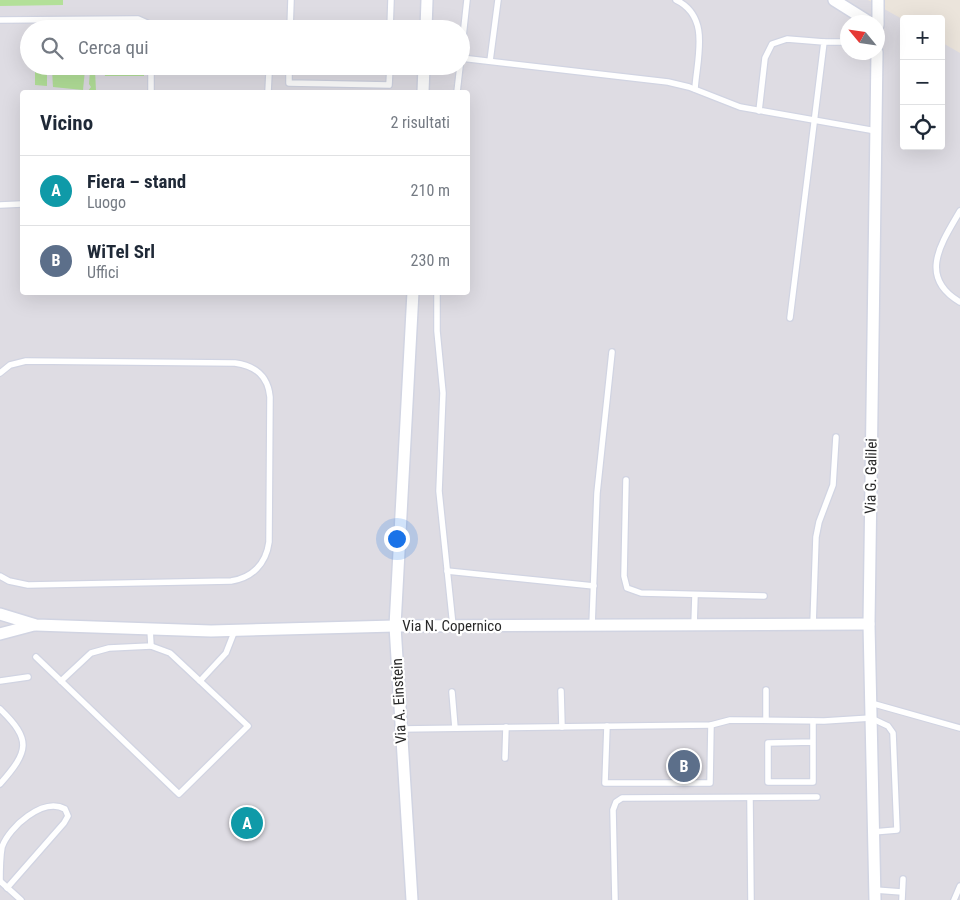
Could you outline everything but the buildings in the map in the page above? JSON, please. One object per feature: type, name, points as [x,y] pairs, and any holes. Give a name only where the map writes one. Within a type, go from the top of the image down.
[{"type":"street","points":[[426,20],[427,0]]},
{"type":"street","points":[[834,0],[858,15]]},
{"type":"street","points":[[878,0],[878,15]]},
{"type":"street","name":"Via G. Galilei","points":[[875,895],[869,624],[877,60]]},
{"type":"street","points":[[422,90],[423,75]]},
{"type":"street","name":"Via A. Einstein","points":[[412,900],[395,626],[413,295]]},
{"type":"street","points":[[0,614],[36,625]]},
{"type":"street","name":"Via N. Copernico","points":[[36,625],[235,630],[395,626],[869,624]]},
{"type":"street","points":[[0,634],[36,625]]},
{"type":"lane","points":[[290,20],[291,0]]},
{"type":"lane","points":[[390,20],[391,0]]},
{"type":"lane","points":[[465,20],[467,0]]},
{"type":"lane","points":[[490,61],[498,0]]},
{"type":"lane","points":[[676,0],[690,9],[698,23],[695,90]]},
{"type":"lane","points":[[0,20],[140,20]]},
{"type":"lane","points":[[759,110],[765,58],[772,44],[786,39],[840,42]]},
{"type":"lane","points":[[790,318],[824,42]]},
{"type":"lane","points":[[470,58],[668,82],[695,90],[724,102],[877,131]]},
{"type":"lane","points":[[151,75],[151,90]]},
{"type":"lane","points":[[268,90],[269,75]]},
{"type":"lane","points":[[289,75],[289,83],[389,85],[390,75]]},
{"type":"lane","points":[[458,90],[459,75]]},
{"type":"lane","points":[[0,205],[20,204]]},
{"type":"lane","points":[[960,211],[941,245],[936,265],[938,277],[944,290],[960,302]]},
{"type":"lane","points":[[437,295],[437,330],[443,393],[439,491],[446,571],[454,626]]},
{"type":"lane","points":[[592,626],[598,484],[612,352]]},
{"type":"lane","points":[[0,373],[10,365],[26,361],[235,363],[255,369],[264,377],[270,389],[270,407],[269,542],[265,558],[250,575],[231,581],[28,585],[10,582],[0,576]]},
{"type":"lane","points":[[813,625],[816,532],[832,484],[836,436]]},
{"type":"lane","points":[[626,480],[624,576],[627,588],[641,593],[764,596]]},
{"type":"lane","points":[[446,571],[594,586]]},
{"type":"lane","points":[[694,595],[694,626]]},
{"type":"lane","points":[[150,629],[151,646]]},
{"type":"lane","points":[[200,681],[226,653],[235,630]]},
{"type":"lane","points":[[36,657],[61,681],[179,794],[248,726],[170,653],[151,646],[109,648],[91,653],[61,681]]},
{"type":"lane","points":[[0,681],[28,677]]},
{"type":"lane","points":[[766,690],[766,720]]},
{"type":"lane","points":[[452,692],[455,728]]},
{"type":"lane","points":[[561,692],[562,727]]},
{"type":"lane","points":[[870,703],[960,728]]},
{"type":"lane","points":[[0,709],[19,728],[23,743],[22,754],[17,764],[0,784]]},
{"type":"lane","points":[[401,729],[711,725],[730,720],[813,721],[871,718],[888,726],[893,733],[897,830],[874,832]]},
{"type":"lane","points":[[813,721],[813,742],[813,782],[768,782],[768,743],[813,742]]},
{"type":"lane","points":[[607,726],[605,783],[710,783],[711,725]]},
{"type":"lane","points":[[505,758],[506,727]]},
{"type":"lane","points":[[615,900],[613,810],[618,800],[625,798],[817,798]]},
{"type":"lane","points":[[750,799],[750,900]]},
{"type":"lane","points":[[7,888],[64,824],[68,816],[65,809],[54,806],[37,809],[17,827],[2,847],[0,881],[7,888],[21,900]]},
{"type":"lane","points":[[902,900],[903,879]]},
{"type":"lane","points":[[954,900],[960,886]]},
{"type":"lane","points":[[875,895],[902,892]]},
{"type":"shaded area","points":[[0,0],[868,0],[900,18],[900,150],[945,150],[945,44],[960,53],[960,900],[0,900]]},
{"type":"green space","points":[[0,0],[63,0],[63,5],[0,6]]},
{"type":"green space","points":[[35,75],[47,75],[47,86],[35,85]]},
{"type":"green space","points":[[52,75],[84,75],[83,90],[53,87]]},
{"type":"green space","points":[[90,75],[95,75],[96,90],[89,90],[91,87],[89,84]]},
{"type":"green space","points":[[105,75],[144,75],[144,76]]},
{"type":"place","name":"WiTel Srl","points":[[684,766]]},
{"type":"place","name":"Fiera – stand","points":[[247,823]]}]
